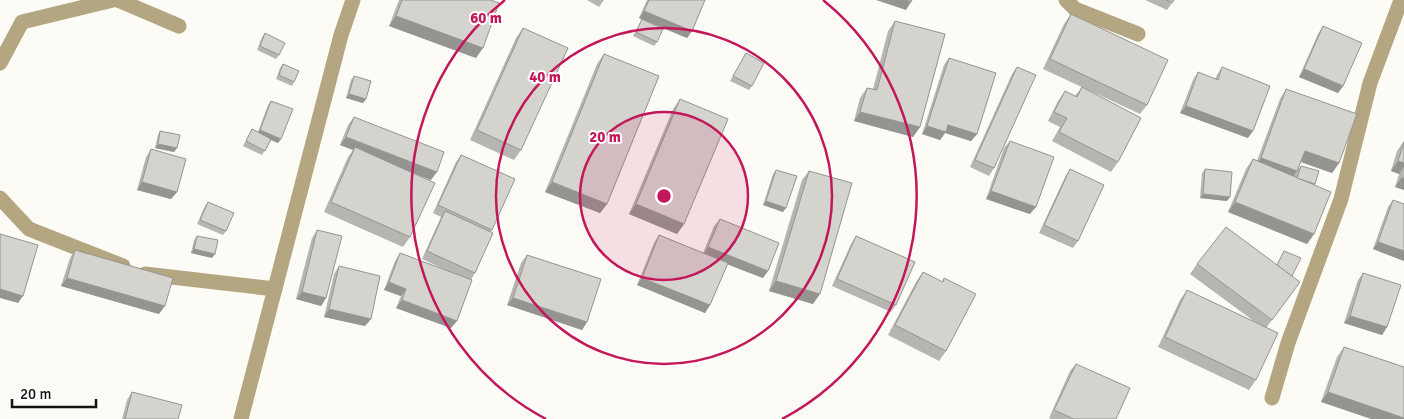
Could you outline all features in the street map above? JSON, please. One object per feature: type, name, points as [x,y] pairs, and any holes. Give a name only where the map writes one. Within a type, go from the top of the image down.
[{"type":"street","points":[[0,63],[22,22],[113,0]]},
{"type":"street","points":[[118,0],[179,26]]},
{"type":"street","points":[[241,419],[341,36],[353,0]]},
{"type":"street","points":[[1066,0],[1075,9],[1138,34]]},
{"type":"street","points":[[1272,398],[1288,343],[1341,198],[1370,83],[1401,0]]},
{"type":"street","points":[[0,198],[30,229],[141,273],[275,289]]},
{"type":"building","points":[[402,0],[491,0],[499,3],[483,48],[396,16]]},
{"type":"building","points":[[649,0],[705,0],[692,31],[644,11]]},
{"type":"building","points":[[1071,14],[1168,60],[1147,105],[1050,59]]},
{"type":"building","points":[[642,19],[663,29],[657,42],[636,32]]},
{"type":"building","points":[[895,21],[945,34],[920,127],[860,112],[867,88],[877,90]]},
{"type":"building","points":[[1323,26],[1362,43],[1343,86],[1304,69]]},
{"type":"building","points":[[523,28],[568,48],[521,150],[477,130]]},
{"type":"building","points":[[265,33],[285,43],[279,55],[260,46]]},
{"type":"building","points":[[746,53],[764,63],[752,86],[733,76]]},
{"type":"building","points":[[604,54],[659,76],[607,204],[552,182]]},
{"type":"building","points":[[949,58],[996,73],[977,134],[948,125],[946,132],[927,126]]},
{"type":"building","points":[[283,64],[299,71],[294,82],[279,75]]},
{"type":"building","points":[[1017,67],[1036,75],[994,168],[975,160]]},
{"type":"building","points":[[1222,67],[1270,86],[1253,131],[1186,106],[1198,72],[1218,80]]},
{"type":"building","points":[[354,76],[371,81],[366,99],[349,94]]},
{"type":"building","points":[[1082,87],[1141,118],[1118,162],[1059,132],[1067,118],[1054,112],[1065,91],[1077,97]]},
{"type":"building","points":[[1286,89],[1357,114],[1339,163],[1305,151],[1297,171],[1261,158]]},
{"type":"building","points":[[680,99],[728,119],[684,224],[636,204]]},
{"type":"building","points":[[271,101],[293,109],[281,139],[260,130]]},
{"type":"building","points":[[354,117],[444,152],[437,172],[346,137]]},
{"type":"building","points":[[252,129],[271,139],[265,151],[246,141]]},
{"type":"building","points":[[160,131],[180,135],[177,148],[158,144]]},
{"type":"building","points":[[1010,141],[1054,157],[1036,207],[991,191]]},
{"type":"building","points":[[1404,142],[1404,163],[1398,161]]},
{"type":"building","points":[[355,147],[435,183],[410,237],[331,202]]},
{"type":"building","points":[[151,149],[186,159],[177,192],[142,182]]},
{"type":"building","points":[[461,155],[515,179],[492,230],[438,205]]},
{"type":"building","points":[[1253,159],[1331,192],[1314,234],[1235,202]]},
{"type":"building","points":[[1301,166],[1319,171],[1315,184],[1297,178]]},
{"type":"building","points":[[1070,169],[1104,185],[1078,241],[1044,225]]},
{"type":"building","points":[[1205,169],[1232,172],[1230,197],[1203,194]]},
{"type":"building","points":[[776,170],[797,176],[786,208],[766,201]]},
{"type":"building","points":[[809,171],[852,183],[820,294],[776,281]]},
{"type":"building","points":[[1393,200],[1404,204],[1404,251],[1378,242]]},
{"type":"building","points":[[208,202],[234,213],[226,231],[200,220]]},
{"type":"building","points":[[445,211],[493,233],[475,273],[427,251]]},
{"type":"building","points":[[720,219],[779,243],[768,271],[708,247]]},
{"type":"building","points":[[1226,227],[1300,282],[1272,320],[1197,264]]},
{"type":"building","points":[[317,230],[342,236],[326,298],[302,292]]},
{"type":"building","points":[[0,234],[38,245],[23,296],[0,289]]},
{"type":"building","points":[[659,235],[728,263],[710,305],[642,278]]},
{"type":"building","points":[[197,236],[218,240],[215,254],[194,249]]},
{"type":"building","points":[[856,236],[915,262],[896,305],[837,279]]},
{"type":"building","points":[[75,250],[173,278],[165,306],[67,278]]},
{"type":"building","points":[[1284,251],[1301,258],[1292,276],[1277,265]]},
{"type":"building","points":[[400,253],[472,280],[457,321],[402,300],[406,289],[389,282]]},
{"type":"building","points":[[527,255],[601,279],[587,322],[513,298]]},
{"type":"building","points":[[339,266],[380,276],[371,319],[329,309]]},
{"type":"building","points":[[923,272],[943,282],[944,278],[976,294],[946,351],[895,325]]},
{"type":"building","points":[[1363,273],[1401,285],[1387,327],[1350,316]]},
{"type":"building","points":[[1187,290],[1278,333],[1256,380],[1165,337]]},
{"type":"building","points":[[1344,347],[1404,367],[1404,418],[1328,392]]},
{"type":"building","points":[[1076,364],[1130,388],[1116,419],[1074,419],[1054,410]]},
{"type":"building","points":[[132,392],[182,405],[178,419],[125,419]]}]
